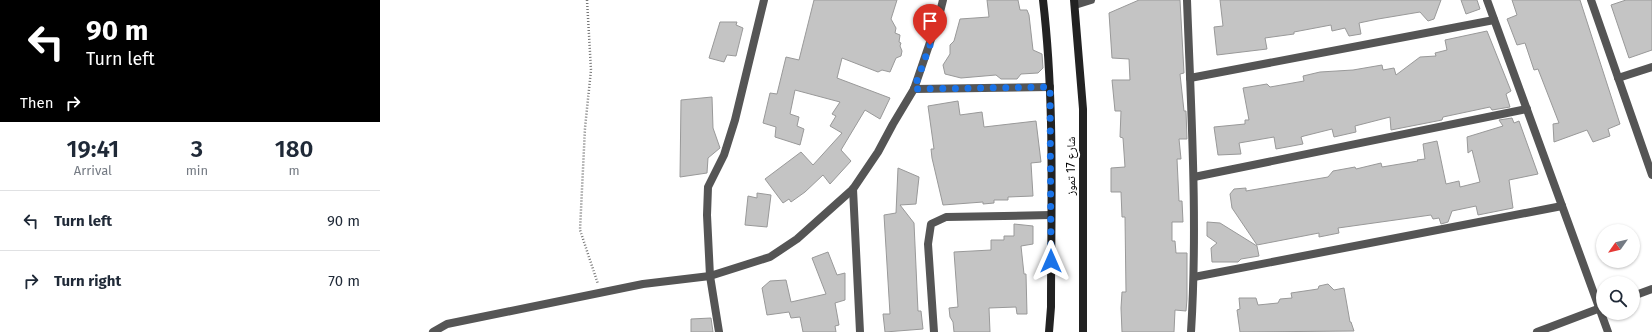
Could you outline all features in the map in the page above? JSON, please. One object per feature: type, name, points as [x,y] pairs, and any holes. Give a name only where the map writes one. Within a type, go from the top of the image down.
[{"type":"main road","name":"شارع 17 تموز","points":[[1043,0],[1050,87],[1051,307],[1049,332]]},
{"type":"main road","name":"شارع 17 تموز","points":[[1075,2],[1083,109],[1083,332]]},
{"type":"street","points":[[719,332],[710,276],[707,215],[708,187],[724,155],[736,120],[764,0]]},
{"type":"street","points":[[433,332],[447,324],[601,292],[643,284],[710,276],[770,257],[797,239],[853,189],[878,152],[914,89],[940,16],[943,0]]},
{"type":"street","points":[[1075,2],[1091,0]]},
{"type":"street","points":[[1187,0],[1194,177],[1194,277],[1191,332]]},
{"type":"street","points":[[1487,0],[1596,295]]},
{"type":"street","points":[[1591,0],[1651,170]]},
{"type":"street","points":[[1190,78],[1494,20]]},
{"type":"street","points":[[1618,78],[1652,67]]},
{"type":"street","points":[[914,89],[1050,87]]},
{"type":"street","points":[[1194,177],[1527,109]]},
{"type":"street","points":[[853,189],[860,332]]},
{"type":"street","points":[[1194,277],[1562,206]]},
{"type":"street","points":[[934,332],[928,244],[931,224],[946,217],[1051,215]]},
{"type":"street","points":[[1640,293],[1652,289]]},
{"type":"street","points":[[1537,332],[1596,310]]},
{"type":"street","points":[[1604,320],[1608,332]]},
{"type":"path","points":[[587,0],[591,70],[585,128],[580,230],[601,292]]},
{"type":"building","points":[[814,0],[897,0],[891,19],[896,28],[895,33],[900,35],[899,42],[901,43],[900,46],[902,51],[901,56],[896,58],[890,72],[882,70],[878,72],[842,58],[837,78],[890,98],[880,119],[865,110],[841,150],[851,161],[830,184],[823,175],[805,192],[791,202],[789,199],[783,203],[765,179],[801,152],[813,165],[842,133],[830,126],[836,116],[832,114],[840,102],[795,90],[790,114],[799,117],[797,126],[804,129],[800,145],[775,137],[776,127],[763,123],[770,93],[777,94],[786,57],[799,60]]},
{"type":"building","points":[[987,0],[1018,0],[1020,10],[1027,10],[1029,15],[1033,50],[1042,54],[1043,68],[1038,73],[1021,74],[1017,79],[1001,79],[996,75],[961,78],[945,74],[943,65],[950,54],[950,45],[954,41],[960,19],[989,17]]},
{"type":"building","points":[[1139,0],[1180,0],[1184,73],[1180,74],[1184,111],[1186,111],[1187,139],[1179,139],[1181,159],[1177,159],[1179,201],[1182,201],[1183,222],[1172,222],[1172,241],[1175,241],[1176,253],[1187,253],[1187,299],[1186,311],[1175,310],[1174,332],[1122,332],[1122,292],[1126,292],[1125,217],[1122,217],[1121,192],[1111,192],[1111,168],[1125,167],[1123,138],[1120,137],[1121,111],[1115,111],[1112,80],[1130,80],[1129,59],[1112,58],[1109,13]]},
{"type":"building","points":[[1220,0],[1441,0],[1434,19],[1428,21],[1420,12],[1378,19],[1359,23],[1361,34],[1349,36],[1345,28],[1332,31],[1331,25],[1294,32],[1294,34],[1265,38],[1267,49],[1217,55],[1214,27],[1223,26]]},
{"type":"building","points":[[1461,0],[1477,0],[1480,9],[1466,14]]},
{"type":"building","points":[[1512,0],[1580,0],[1620,124],[1608,129],[1610,136],[1593,142],[1587,130],[1554,142],[1553,124],[1559,123],[1538,69],[1534,70],[1525,43],[1517,45],[1507,19],[1517,15]]},
{"type":"building","points":[[1626,0],[1652,0],[1652,50],[1629,58],[1611,5]]},
{"type":"building","points":[[720,22],[737,22],[736,25],[743,28],[736,56],[727,55],[724,62],[709,58]]},
{"type":"building","points":[[1487,31],[1511,91],[1506,94],[1510,107],[1492,110],[1490,107],[1443,117],[1442,120],[1391,130],[1390,117],[1355,126],[1356,132],[1334,137],[1332,129],[1304,136],[1301,137],[1303,144],[1276,149],[1274,137],[1239,143],[1241,154],[1218,155],[1214,127],[1245,124],[1245,120],[1249,120],[1243,88],[1267,84],[1270,87],[1304,81],[1303,76],[1320,72],[1353,70],[1382,65],[1383,70],[1394,68],[1396,75],[1420,57],[1436,56],[1435,53],[1447,50],[1445,40]]},
{"type":"building","points":[[712,97],[713,128],[720,148],[708,158],[707,173],[680,177],[681,100]]},
{"type":"building","points":[[958,101],[960,115],[982,112],[984,127],[1036,121],[1041,162],[1031,163],[1033,196],[1008,197],[1008,200],[994,200],[994,203],[983,204],[983,202],[943,205],[932,158],[931,149],[934,149],[928,106]]},
{"type":"building","points":[[1512,118],[1514,123],[1519,121],[1538,174],[1509,180],[1513,208],[1478,215],[1476,206],[1452,211],[1448,222],[1441,224],[1439,218],[1433,219],[1431,215],[1338,228],[1339,233],[1319,237],[1319,233],[1257,245],[1232,208],[1230,194],[1234,189],[1246,188],[1246,191],[1328,177],[1333,171],[1355,167],[1356,169],[1381,163],[1382,167],[1418,161],[1417,160],[1425,159],[1423,144],[1437,141],[1446,184],[1459,181],[1460,187],[1480,182],[1472,150],[1468,153],[1467,137],[1503,126],[1499,120]]},
{"type":"building","points":[[898,168],[919,177],[916,204],[900,205],[914,223],[918,311],[921,311],[923,329],[885,332],[883,314],[890,314],[884,215],[896,213]]},
{"type":"building","points":[[757,193],[771,195],[767,227],[745,225],[748,196],[757,198]]},
{"type":"building","points":[[1207,222],[1220,223],[1257,246],[1259,256],[1241,259],[1238,262],[1212,262],[1211,248],[1217,243],[1207,236]]},
{"type":"building","points":[[1014,224],[1033,226],[1033,244],[1021,246],[1024,274],[1026,274],[1027,314],[1017,314],[1016,307],[989,308],[990,332],[954,332],[949,308],[958,307],[954,252],[991,250],[991,240],[1004,240],[1004,236],[1014,236]]},
{"type":"building","points":[[828,252],[837,275],[845,273],[845,300],[835,303],[839,325],[835,326],[836,332],[803,332],[800,317],[791,318],[789,312],[767,315],[762,288],[770,281],[786,280],[791,302],[826,294],[812,258]]},
{"type":"building","points":[[1328,284],[1334,290],[1344,288],[1350,322],[1354,331],[1240,332],[1237,310],[1240,309],[1239,298],[1256,298],[1258,305],[1278,303],[1280,299],[1292,298],[1291,293],[1318,289],[1319,286]]},
{"type":"building","points":[[711,318],[713,332],[691,332],[691,319]]},
{"type":"route","points":[[930,45],[914,89],[1050,87],[1051,261]]}]
